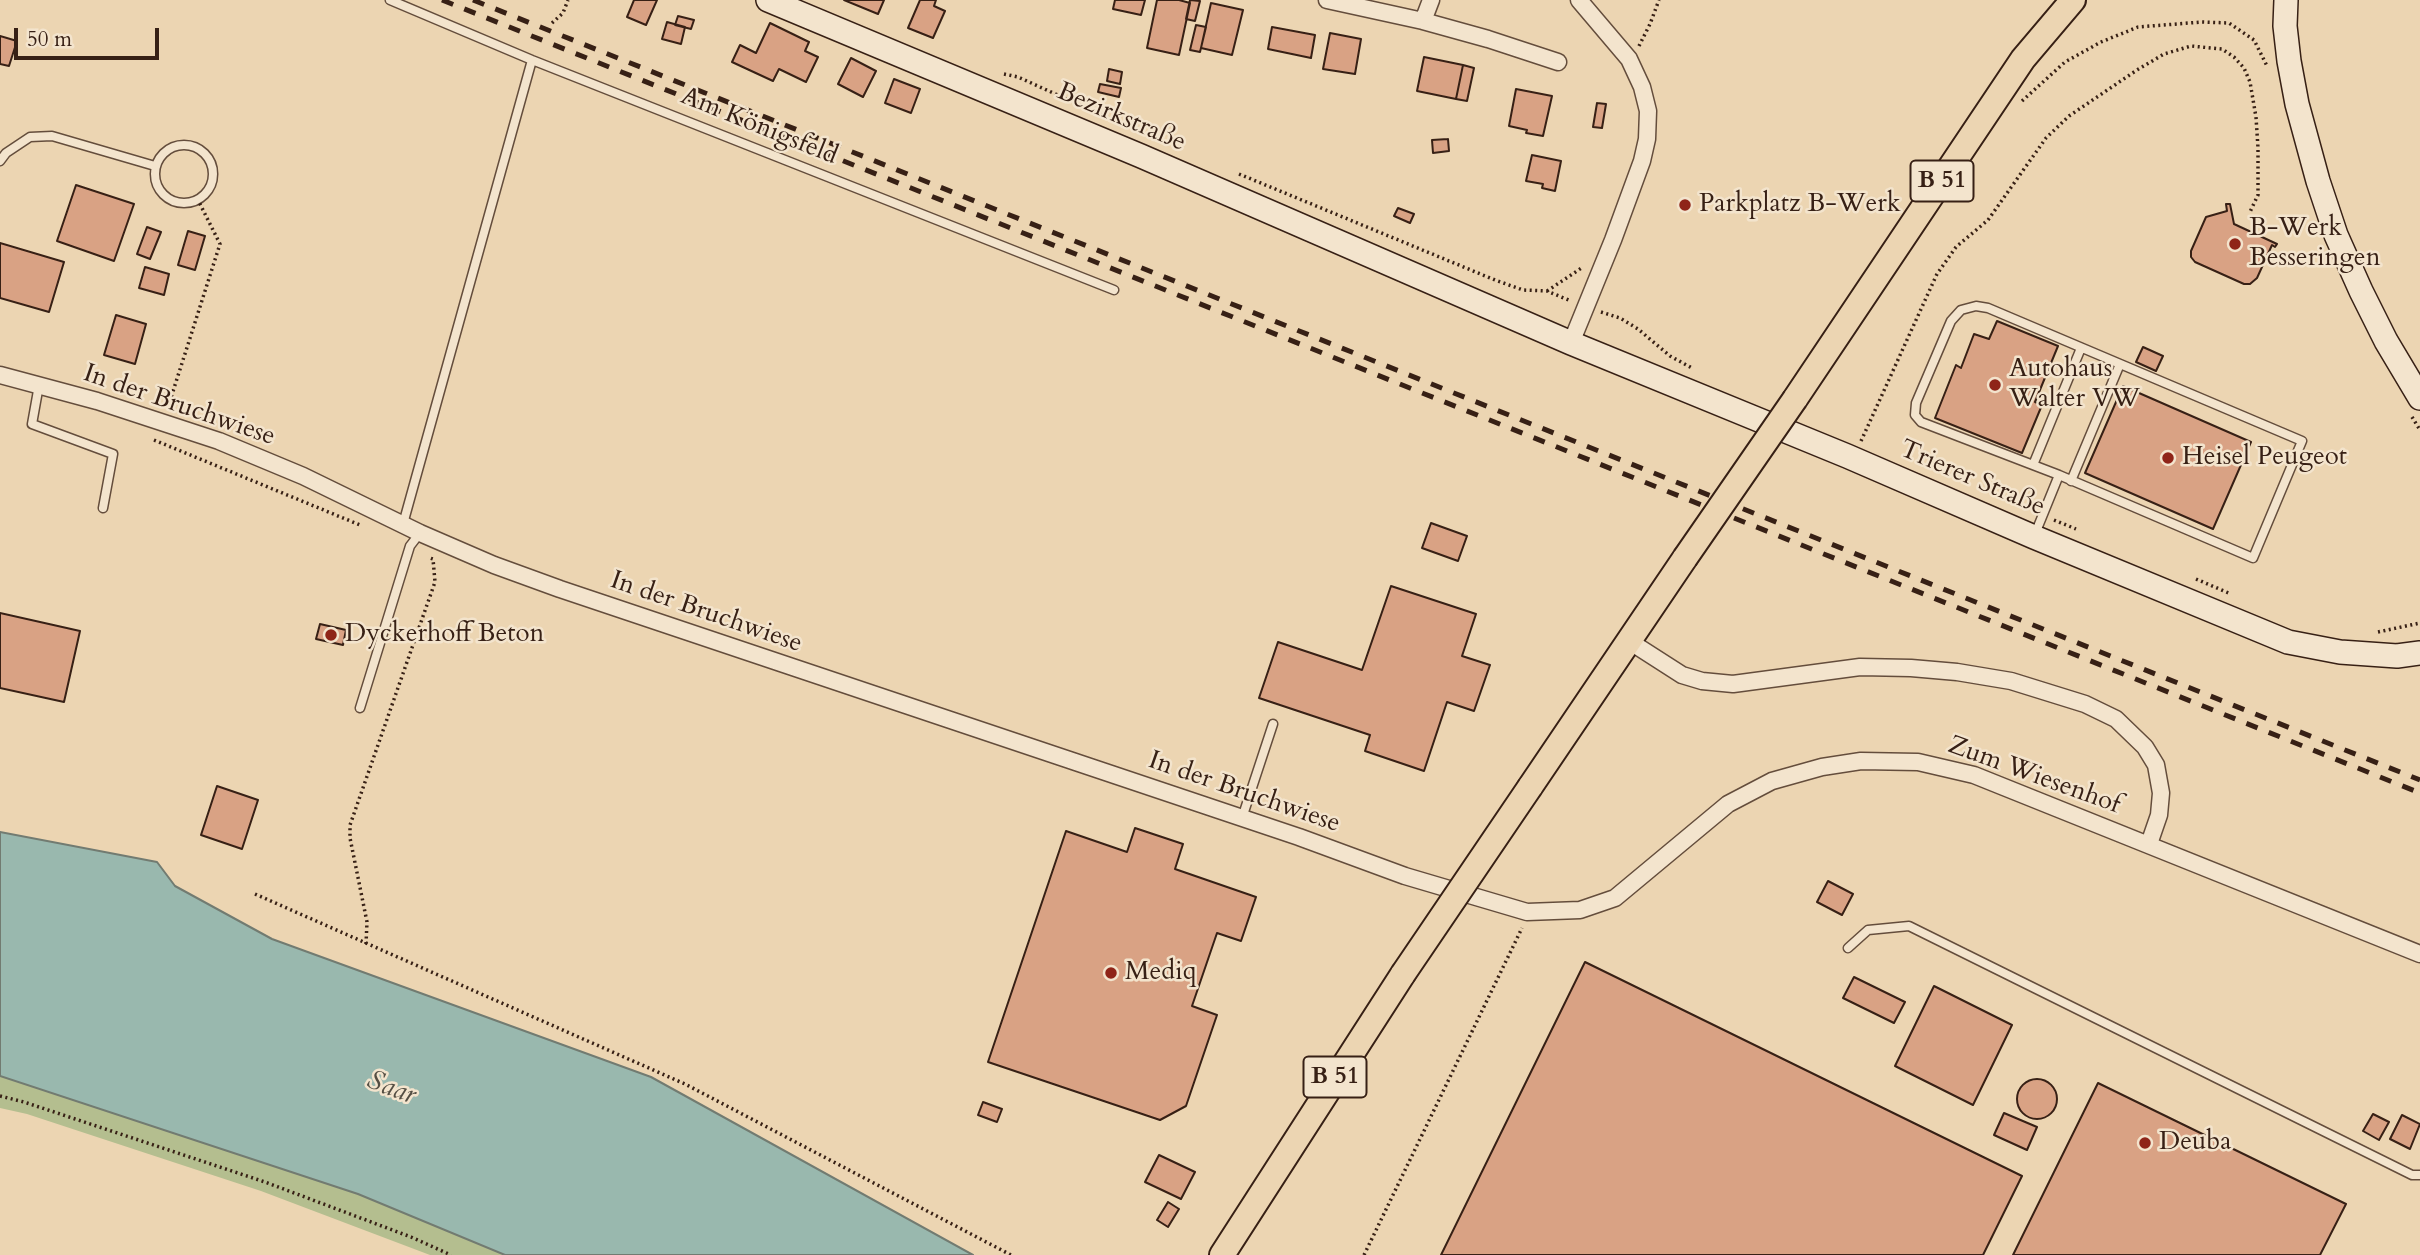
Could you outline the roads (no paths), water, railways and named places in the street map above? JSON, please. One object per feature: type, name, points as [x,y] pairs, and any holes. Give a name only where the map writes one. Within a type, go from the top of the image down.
[{"type":"main road","name":"B 51","points":[[1222,1255],[1403,974],[1796,399],[2023,59],[2073,0]]},
{"type":"main road","name":"B 51","points":[[2042,36],[2079,0]]},
{"type":"street","name":"Bezirkstraße","points":[[768,0],[1153,161],[1571,343]]},
{"type":"street","points":[[1328,0],[1488,38],[1558,62]]},
{"type":"street","points":[[1423,21],[1432,0]]},
{"type":"street","points":[[1571,343],[1629,200],[1647,139],[1648,111],[1642,87],[1629,59],[1579,0]]},
{"type":"street","points":[[2278,0],[2286,26]]},
{"type":"street","points":[[2286,0],[2286,26],[2297,104],[2318,181],[2336,234],[2413,402]]},
{"type":"street","name":"Trierer Straße","points":[[1571,343],[1853,458],[2034,537],[2288,642],[2315,649],[2360,643],[2399,646],[2420,639]]},
{"type":"street","name":"In der Bruchwiese","points":[[0,375],[219,441],[291,471],[403,524],[415,539],[1242,818],[1405,876]]},
{"type":"street","points":[[1629,641],[1682,675],[1702,681],[1733,684],[1860,667],[1911,668],[2011,681],[2085,704],[2116,719],[2145,747],[2156,765],[2161,793],[2159,815],[2149,844]]},
{"type":"street","name":"Trierer Straße","points":[[2360,643],[2398,656],[2420,653]]},
{"type":"street","name":"Zum Wiesenhof","points":[[1405,876],[1527,912],[1580,910],[1615,898],[1728,804],[1772,781],[1822,767],[1861,761],[1918,762],[1974,775],[2420,954]]},
{"type":"lane","name":"Am Königsfeld","points":[[390,0],[531,60],[1114,290]]},
{"type":"lane","points":[[403,524],[531,60]]},
{"type":"lane","points":[[0,161],[6,153],[30,137],[52,136],[155,166]]},
{"type":"lane","points":[[178,145],[198,148],[206,154],[213,168],[213,178],[209,188],[198,200],[178,203],[159,190],[155,166],[161,155],[178,145]]},
{"type":"lane","points":[[1976,306],[1988,308],[2120,364],[2302,441],[2252,558],[2059,475],[1921,422],[1915,415],[1916,403],[1951,321],[1961,310],[1976,306]]},
{"type":"lane","points":[[2033,465],[2081,348]]},
{"type":"lane","points":[[2071,481],[2120,364]]},
{"type":"lane","points":[[40,385],[33,424],[113,454],[103,508]]},
{"type":"lane","points":[[2034,537],[2059,475]]},
{"type":"lane","points":[[360,708],[415,539]]},
{"type":"lane","points":[[1242,818],[1273,723]]},
{"type":"lane","points":[[1848,948],[1868,930],[1909,926],[2412,1175],[2420,1175]]},
{"type":"water","name":"Saar","points":[[0,832],[157,862],[175,886],[272,939],[651,1077],[973,1255],[505,1255],[358,1194],[0,1076]]},
{"type":"railway","points":[[442,0],[2420,793]]},
{"type":"railway","points":[[473,0],[2420,780]]},
{"type":"place","name":"Parkplatz B-Werk","points":[[1685,205]]},
{"type":"place","name":"B-Werk Besseringen","points":[[2235,244]]},
{"type":"place","name":"Autohaus Walter VW","points":[[1995,385]]},
{"type":"place","name":"Heisel Peugeot","points":[[2168,458]]},
{"type":"place","name":"Dyckerhoff Beton","points":[[331,635]]},
{"type":"place","name":"Mediq","points":[[1111,973]]},
{"type":"place","name":"Deuba","points":[[2145,1143]]}]
